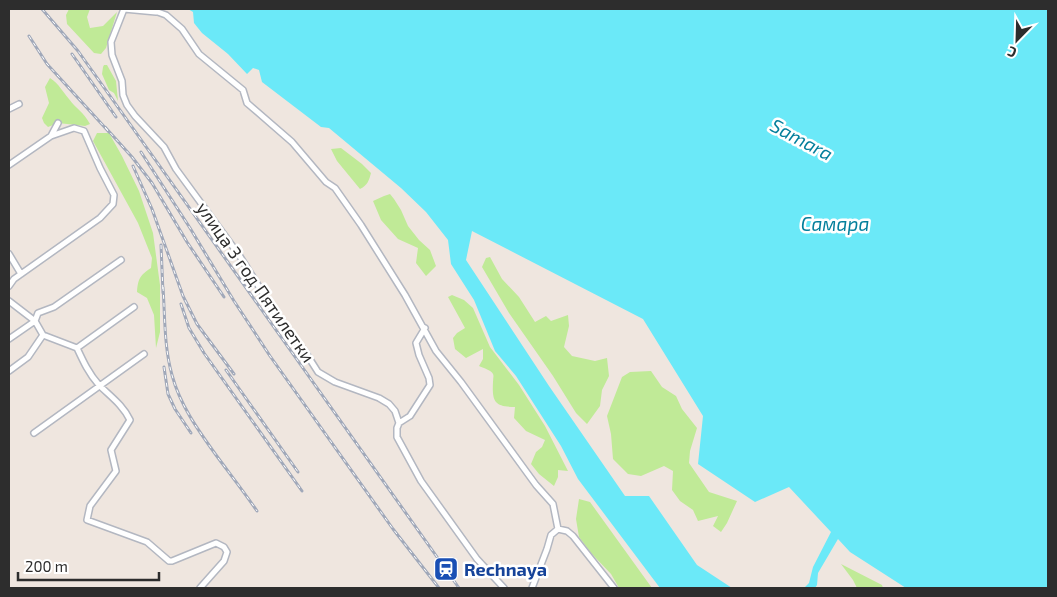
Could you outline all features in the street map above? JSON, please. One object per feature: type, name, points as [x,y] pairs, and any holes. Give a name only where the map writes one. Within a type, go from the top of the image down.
[{"type":"street","points":[[124,9],[137,11],[154,10],[166,15],[182,29],[199,54],[243,90],[247,103],[292,142],[326,182],[335,188],[361,225],[405,295],[436,350],[552,504],[558,529]]},
{"type":"street","name":"улица 3 год Пятилетки","points":[[124,9],[111,42],[112,55],[122,82],[123,95],[127,104],[164,147],[176,170],[239,255],[288,333],[304,350],[318,372],[335,382],[379,398],[389,404],[395,411],[399,422],[397,437],[421,482],[477,559],[504,588]]},
{"type":"street","points":[[9,109],[19,104]]},
{"type":"street","points":[[51,136],[58,123]]},
{"type":"street","points":[[9,165],[51,136],[74,128],[84,131],[114,195],[113,204],[100,218],[14,279],[9,286]]},
{"type":"street","points":[[9,254],[21,274]]},
{"type":"street","points":[[9,339],[35,321],[38,313],[54,307],[121,260]]},
{"type":"street","points":[[9,301],[35,321],[43,335],[77,348],[85,366],[100,386],[126,412],[130,420],[111,450],[116,471],[90,506],[87,520],[147,542],[169,561],[216,543],[224,547],[227,552],[224,561],[200,588]]},
{"type":"street","points":[[77,348],[134,307]]},
{"type":"street","points":[[399,422],[410,416],[430,385],[416,343],[424,328]]},
{"type":"street","points":[[9,371],[28,357],[43,335]]},
{"type":"street","points":[[34,433],[144,354]]},
{"type":"street","points":[[532,588],[551,535],[558,529]]},
{"type":"street","points":[[558,529],[567,531],[573,536],[614,588]]},
{"type":"green space","points":[[69,9],[90,9],[87,17],[90,28],[103,26],[117,12],[106,48],[101,54],[94,53],[67,24],[66,15]]},
{"type":"green space","points":[[104,65],[107,65],[116,81],[118,101],[114,93],[109,90],[102,74]]},
{"type":"green space","points":[[50,78],[59,86],[90,124],[85,126],[58,123],[48,127],[44,123],[42,118],[49,103],[45,87]]},
{"type":"green space","points":[[97,133],[109,133],[122,156],[139,191],[153,233],[160,285],[160,332],[156,348],[154,315],[147,298],[137,292],[140,278],[151,268],[152,258],[138,223],[93,141]]},
{"type":"green space","points":[[341,148],[371,173],[369,180],[360,189],[337,161],[331,149]]},
{"type":"green space","points":[[390,194],[401,210],[408,226],[430,250],[436,266],[426,276],[416,263],[418,248],[398,239],[381,220],[373,201]]},
{"type":"green space","points":[[490,257],[502,279],[519,297],[535,322],[546,316],[551,321],[568,315],[569,326],[564,347],[572,356],[595,361],[607,358],[609,376],[602,390],[600,406],[587,424],[576,413],[509,313],[482,267],[486,258]]},
{"type":"green space","points":[[452,295],[464,300],[473,308],[490,347],[519,385],[545,426],[568,471],[558,470],[558,477],[554,486],[539,474],[531,464],[536,452],[542,447],[545,440],[526,431],[514,418],[515,407],[503,406],[496,402],[493,394],[493,374],[479,366],[483,359],[483,349],[466,358],[455,349],[453,338],[465,328],[448,297]]},
{"type":"green space","points":[[651,371],[662,387],[676,396],[682,409],[697,428],[690,451],[689,463],[709,492],[737,501],[721,532],[713,526],[718,516],[698,521],[693,510],[680,501],[672,490],[673,471],[664,466],[641,476],[628,474],[613,459],[607,416],[622,377],[630,372]]},
{"type":"green space","points":[[579,499],[590,502],[652,588],[619,588],[611,574],[579,537],[576,519]]},
{"type":"green space","points":[[841,564],[882,585],[883,588],[857,588]]},
{"type":"water","name":"Самара","points":[[188,9],[1048,9],[1048,588],[906,588],[850,552],[838,539],[818,573],[815,588],[804,588],[809,583],[813,567],[831,532],[789,487],[755,502],[698,464],[703,416],[643,319],[472,231],[466,260],[549,386],[625,496],[649,496],[697,565],[732,588],[660,588],[578,479],[561,446],[516,376],[495,351],[474,300],[451,264],[448,240],[426,212],[401,188],[329,128],[321,127],[262,82],[259,70],[253,68],[247,74],[228,54],[202,33],[194,23],[193,12]]},
{"type":"railway","points":[[42,9],[78,51],[459,588]]},
{"type":"railway","points":[[29,36],[47,64],[109,132]]},
{"type":"railway","points":[[72,54],[116,117]]},
{"type":"railway","points":[[105,127],[152,183],[187,242],[224,297]]},
{"type":"railway","points":[[141,152],[270,356],[393,529],[439,588]]},
{"type":"railway","points":[[133,166],[152,209],[183,296],[197,324],[234,374]]},
{"type":"railway","points":[[161,245],[163,293]]},
{"type":"railway","points":[[163,287],[165,331],[175,386],[190,417],[257,511]]},
{"type":"railway","points":[[181,304],[189,328],[204,353],[302,491]]},
{"type":"railway","points":[[164,367],[168,394],[175,409],[191,433]]},
{"type":"railway","points":[[226,370],[298,472]]},
{"type":"place","name":"Rechnaya","points":[[446,569]]},
{"type":"water label","name":"Samara","points":[[802,139]]}]
